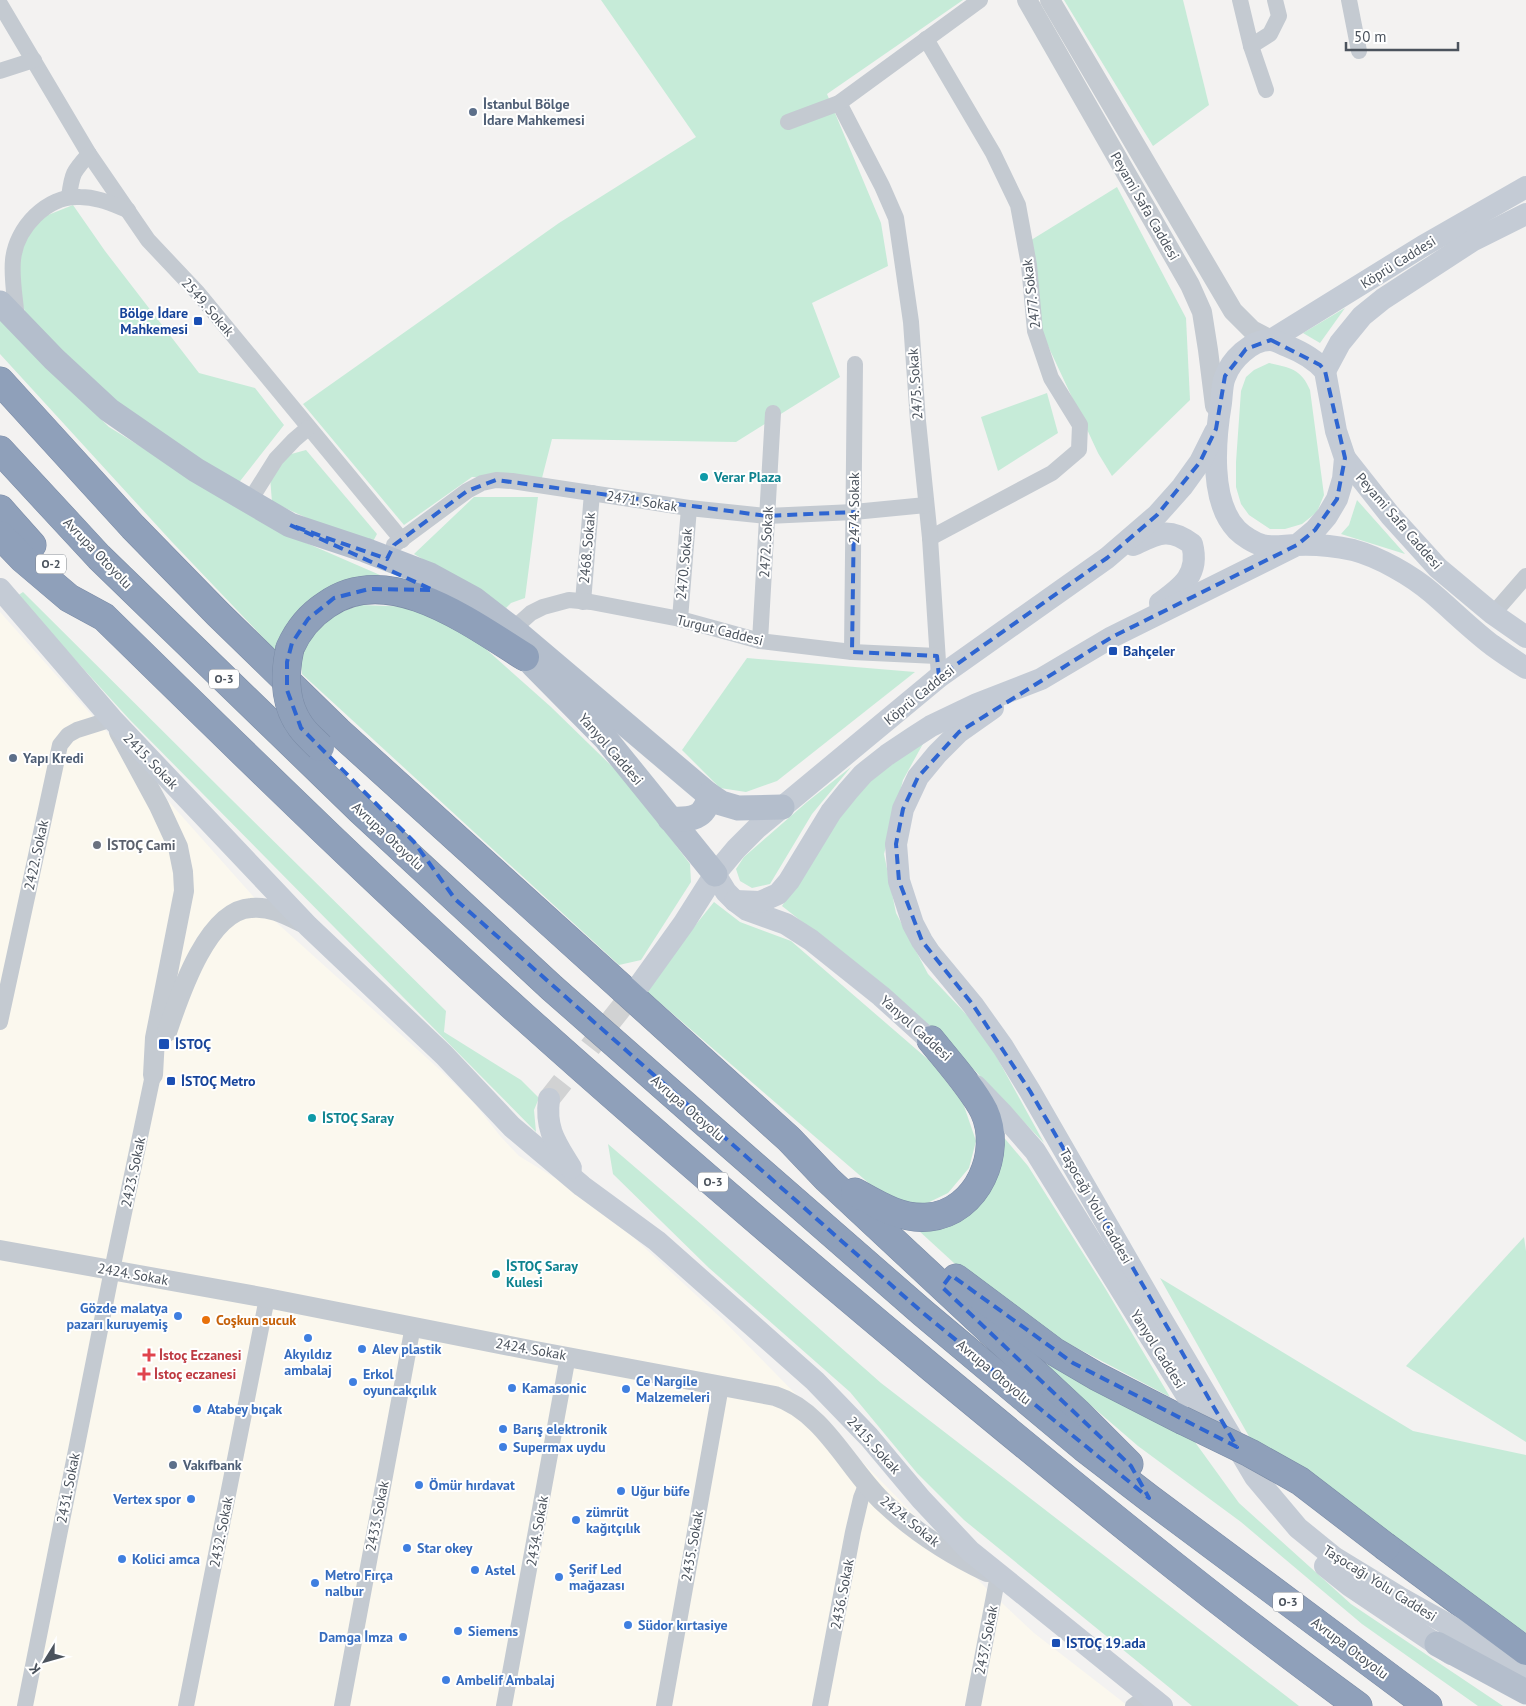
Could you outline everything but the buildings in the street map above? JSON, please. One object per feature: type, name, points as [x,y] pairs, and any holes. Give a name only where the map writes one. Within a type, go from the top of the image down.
[{"type":"highway","points":[[0,380],[133,527],[272,668],[338,731],[789,1139],[858,1209],[1077,1412],[1131,1466],[1149,1498]]},
{"type":"highway","name":"Avrupa Otoyolu","points":[[0,450],[99,557],[282,735],[456,899],[629,1056],[923,1313],[1084,1448],[1428,1706]]},
{"type":"highway","name":"O-2","points":[[0,509],[61,576],[104,617]]},
{"type":"highway","name":"O-3","points":[[0,535],[23,559],[69,598],[104,617],[445,944],[521,1014],[788,1248],[1174,1567],[1358,1706]]},
{"type":"highway","points":[[456,899],[439,873],[414,842],[301,728],[290,707],[286,690],[290,648],[298,631],[321,608],[340,596],[369,589],[392,591],[418,597],[432,603],[525,657]]},
{"type":"highway","points":[[852,1190],[888,1210],[903,1215],[930,1217],[959,1206],[972,1195],[981,1180],[990,1151],[989,1128],[984,1111],[968,1086],[932,1040]]},
{"type":"highway","points":[[789,1139],[976,1294],[1048,1347],[1081,1368],[1250,1453],[1300,1482],[1526,1651]]},
{"type":"main road","name":"Köprü Caddesi","points":[[1271,340],[1423,246],[1526,187]]},
{"type":"main road","name":"Köprü Caddesi","points":[[1325,371],[1340,343],[1362,316],[1383,299],[1472,241],[1526,214]]},
{"type":"main road","points":[[0,303],[17,322],[109,410],[196,470],[290,525],[394,549],[430,575],[474,599],[513,629],[709,795],[721,803],[738,808],[782,807]]},
{"type":"main road","points":[[1297,545],[1315,530],[1327,516],[1337,499],[1343,479],[1345,458],[1336,431],[1325,371],[1308,356],[1271,340],[1258,343],[1246,349],[1234,361],[1225,376],[1216,429],[1218,488],[1223,510],[1237,530],[1263,546],[1321,545],[1352,550],[1384,561],[1430,591],[1491,645],[1526,668]]},
{"type":"main road","name":"Köprü Caddesi","points":[[641,983],[684,923],[715,874],[757,828],[938,667],[1107,558],[1157,515],[1182,487],[1200,462],[1216,429]]},
{"type":"main road","name":"Peyami Safa Caddesi","points":[[1345,458],[1390,515],[1438,568],[1493,614],[1526,637]]},
{"type":"main road","name":"Yanyol Caddesi","points":[[290,525],[348,554],[434,591],[468,610],[492,628],[525,657],[605,738],[735,901],[747,910],[786,924],[811,940],[932,1040],[1002,1112],[1036,1151],[1222,1451],[1249,1491],[1283,1532],[1350,1586],[1526,1705]]},
{"type":"main road","points":[[1107,558],[1162,533],[1174,533],[1185,539],[1192,544],[1194,555],[1193,566],[1189,576],[1181,586],[1112,637]]},
{"type":"main road","name":"Köprü Caddesi","points":[[735,901],[760,902],[778,894],[789,881],[831,812],[848,790],[863,774],[887,755],[931,726],[977,704],[1040,678],[1112,637],[1297,545]]},
{"type":"main road","name":"2415. Sokak","points":[[0,589],[112,719],[308,926],[444,1055],[512,1127],[582,1186],[657,1241],[815,1381],[869,1437],[921,1499],[970,1551],[1149,1703]]},
{"type":"main road","name":"Taşocağı Yolu Caddesi","points":[[1040,678],[960,732],[937,754],[918,777],[903,810],[896,844],[898,881],[913,924],[930,953],[973,1005],[1003,1047],[1026,1084],[1255,1477],[1298,1528],[1335,1558],[1526,1668]]},
{"type":"main road","points":[[670,819],[690,820],[702,812],[708,803],[709,795]]},
{"type":"main road","points":[[549,1100],[548,1114],[553,1139],[582,1186]]},
{"type":"main road","points":[[1436,1644],[1526,1692]]},
{"type":"street","points":[[788,122],[840,103],[980,0]]},
{"type":"street","name":"Peyami Safa Caddesi","points":[[1027,0],[1190,285],[1202,312],[1213,384],[1216,429]]},
{"type":"street","name":"Peyami Safa Caddesi","points":[[1050,0],[1233,310],[1252,330],[1271,340]]},
{"type":"street","points":[[1240,0],[1251,46],[1266,90]]},
{"type":"street","points":[[1251,46],[1270,34],[1279,16],[1275,0]]},
{"type":"street","points":[[1349,0],[1359,51]]},
{"type":"street","name":"2549. Sokak","points":[[0,4],[89,154],[148,240],[198,293],[308,428],[394,549]]},
{"type":"street","name":"2477. Sokak","points":[[926,39],[992,153],[1018,205],[1028,265],[1034,331],[1051,378],[1080,425],[1079,450],[1052,473],[930,538]]},
{"type":"street","points":[[0,71],[34,60]]},
{"type":"street","name":"2475. Sokak","points":[[840,103],[896,218],[911,322],[918,421],[930,538],[938,667]]},
{"type":"street","points":[[69,197],[71,180],[75,169],[89,154]]},
{"type":"street","points":[[17,322],[13,260],[17,242],[26,225],[54,202],[69,197],[95,198],[128,210]]},
{"type":"street","name":"2474. Sokak","points":[[852,652],[855,364]]},
{"type":"street","name":"2472. Sokak","points":[[760,641],[773,413]]},
{"type":"street","points":[[249,502],[276,459],[308,428]]},
{"type":"street","name":"2471. Sokak","points":[[394,549],[467,490],[482,483],[496,480],[688,508],[767,516],[854,512],[926,505]]},
{"type":"street","name":"2468. Sokak","points":[[583,602],[592,493]]},
{"type":"street","name":"2470. Sokak","points":[[680,619],[688,508]]},
{"type":"street","points":[[1493,614],[1526,576]]},
{"type":"street","name":"Turgut Caddesi","points":[[513,629],[531,613],[543,607],[569,600],[680,619],[760,641],[852,652],[938,667]]},
{"type":"street","points":[[112,719],[159,806],[178,848],[183,872],[184,891],[155,1038],[153,1075]]},
{"type":"street","name":"2422. Sokak","points":[[0,1022],[60,745],[68,735],[77,730],[112,719]]},
{"type":"street","points":[[153,1075],[184,983],[206,942],[222,921],[236,911],[250,908],[270,909],[282,912],[308,926]]},
{"type":"street","name":"2423. Sokak","points":[[112,1270],[153,1075]]},
{"type":"street","name":"2424. Sokak","points":[[0,1250],[267,1298],[789,1400],[820,1427],[885,1504],[950,1553],[976,1567],[998,1575]]},
{"type":"street","name":"2431. Sokak","points":[[25,1706],[112,1270]]},
{"type":"street","name":"2432. Sokak","points":[[186,1706],[267,1298]]},
{"type":"street","name":"2433. Sokak","points":[[342,1706],[412,1326]]},
{"type":"street","name":"2434. Sokak","points":[[504,1706],[568,1356]]},
{"type":"street","name":"2435. Sokak","points":[[664,1706],[721,1386]]},
{"type":"street","name":"2436. Sokak","points":[[820,1706],[853,1532],[861,1498],[867,1483]]},
{"type":"street","name":"2437. Sokak","points":[[973,1706],[998,1575]]},
{"type":"highlighted area","points":[[1271,340],[1320,365],[1325,371],[1345,458],[1337,499],[1315,530],[1297,545],[1112,637],[959,732],[918,777],[903,809],[896,844],[899,881],[922,941],[973,1005],[1030,1091],[1237,1447],[1073,1363],[951,1275],[942,1287],[1131,1466],[1149,1498],[923,1313],[455,899],[414,842],[301,728],[287,690],[287,662],[292,643],[308,619],[334,598],[369,589],[433,590],[290,525],[387,559],[394,545],[467,491],[496,480],[767,516],[854,512],[852,652],[937,656],[939,677],[1107,558],[1157,515],[1200,462],[1216,429],[1225,376],[1246,349]]},
{"type":"shaded area","name":"İSTOÇ","points":[[0,612],[277,923],[439,1069],[474,1103],[519,1156],[596,1203],[721,1318],[986,1588],[1034,1633],[1128,1706],[0,1706]]},
{"type":"green space","points":[[601,0],[963,0],[827,94],[881,223],[888,266],[812,303],[840,377],[736,442],[552,439],[542,478],[472,477],[404,525],[303,404],[559,223],[696,137]]},
{"type":"green space","points":[[1064,0],[1183,0],[1209,105],[1153,146]]},
{"type":"green space","points":[[1117,187],[1186,318],[1190,400],[1112,476],[1098,453],[1042,333],[1028,242]]},
{"type":"green space","points":[[73,205],[105,251],[199,373],[255,388],[284,425],[237,485],[156,438],[27,317],[13,279],[19,244],[38,219]]},
{"type":"green space","points":[[1345,308],[1320,343],[1303,333]]},
{"type":"green space","points":[[0,320],[109,427],[274,529],[380,575],[379,580],[294,616],[275,650],[172,542],[0,354]]},
{"type":"green space","points":[[1269,363],[1299,373],[1310,390],[1324,495],[1317,512],[1302,524],[1285,529],[1270,529],[1249,515],[1241,504],[1236,487],[1241,391],[1246,377],[1254,370]]},
{"type":"green space","points":[[1047,393],[1058,433],[998,471],[981,417]]},
{"type":"green space","points":[[306,450],[377,534],[370,547],[272,502],[270,477],[284,456]]},
{"type":"green space","points":[[474,497],[538,497],[525,598],[511,603],[506,608],[414,554]]},
{"type":"green space","points":[[1357,500],[1405,554],[1341,534],[1349,525]]},
{"type":"green space","points":[[23,592],[446,1011],[444,1032],[521,1080],[539,1098],[534,1110],[536,1132],[130,720],[17,596]]},
{"type":"green space","points":[[360,605],[415,607],[470,635],[551,707],[628,782],[690,864],[691,882],[641,960],[619,965],[302,674],[300,656],[306,643],[333,615]]},
{"type":"green space","points":[[747,658],[915,672],[777,781],[746,792],[720,788],[682,750]]},
{"type":"green space","points":[[924,742],[903,780],[884,854],[896,913],[928,974],[983,1032],[1044,1143],[960,1055],[871,976],[782,906],[846,805],[878,771]]},
{"type":"green space","points":[[851,767],[812,814],[770,884],[752,888],[740,881],[736,869],[744,857],[807,802]]},
{"type":"green space","points":[[714,902],[740,922],[791,941],[931,1062],[963,1103],[976,1141],[969,1168],[948,1193],[917,1208],[886,1198],[644,989]]},
{"type":"green space","points":[[1001,1134],[1028,1166],[1105,1288],[1170,1397],[1039,1328],[966,1274],[918,1230],[936,1228]]},
{"type":"green space","points":[[608,1144],[881,1383],[1299,1706],[1192,1706],[964,1520],[917,1473],[850,1392],[709,1268],[613,1174]]},
{"type":"green space","points":[[1524,1237],[1526,1251],[1526,1442],[1406,1366]]},
{"type":"green space","points":[[1160,1278],[1413,1431],[1526,1455],[1526,1633],[1251,1440]]},
{"type":"green space","points":[[1037,1359],[1192,1438],[1239,1503],[1351,1604],[1503,1706],[1478,1706],[1362,1624],[1241,1522],[1138,1446]]},
{"type":"tunnel","points":[[549,1099],[641,983]]},
{"type":"place","name":"İstanbul Bölge İdare Mahkemesi","points":[[473,112]]},
{"type":"place","name":"Bölge İdare Mahkemesi","points":[[198,321]]},
{"type":"place","name":"Verar Plaza","points":[[704,477]]},
{"type":"place","name":"Bahçeler","points":[[1113,651]]},
{"type":"place","name":"Yapı Kredi","points":[[13,758]]},
{"type":"place","name":"İSTOÇ Cami","points":[[97,845]]},
{"type":"place","name":"İSTOÇ","points":[[164,1044]]},
{"type":"place","name":"İSTOÇ Metro","points":[[171,1081]]},
{"type":"place","name":"İSTOÇ Saray","points":[[312,1118]]},
{"type":"place","name":"İSTOÇ Saray Kulesi","points":[[496,1274]]},
{"type":"place","name":"Gözde malatya pazarı kuruyemiş","points":[[178,1316]]},
{"type":"place","name":"Coşkun sucuk","points":[[206,1320]]},
{"type":"place","name":"Akyıldız ambalaj","points":[[308,1338]]},
{"type":"place","name":"Alev plastik","points":[[362,1349]]},
{"type":"place","name":"İstoç Eczanesi","points":[[149,1355]]},
{"type":"place","name":"İstoç eczanesi","points":[[144,1374]]},
{"type":"place","name":"Erkol oyuncakçılık","points":[[353,1382]]},
{"type":"place","name":"Kamasonic","points":[[512,1388]]},
{"type":"place","name":"Ce Nargile Malzemeleri","points":[[626,1389]]},
{"type":"place","name":"Atabey bıçak","points":[[197,1409]]},
{"type":"place","name":"Barış elektronik","points":[[503,1429]]},
{"type":"place","name":"Supermax uydu","points":[[503,1447]]},
{"type":"place","name":"Vakıfbank","points":[[173,1465]]},
{"type":"place","name":"Ömür hırdavat","points":[[419,1485]]},
{"type":"place","name":"Uğur büfe","points":[[621,1491]]},
{"type":"place","name":"Vertex spor","points":[[191,1499]]},
{"type":"place","name":"zümrüt kağıtçılık","points":[[576,1520]]},
{"type":"place","name":"Star okey","points":[[407,1548]]},
{"type":"place","name":"Kolici amca","points":[[122,1559]]},
{"type":"place","name":"Astel","points":[[475,1570]]},
{"type":"place","name":"Şerif Led mağazası","points":[[559,1577]]},
{"type":"place","name":"Metro Fırça nalbur","points":[[315,1583]]},
{"type":"place","name":"Südor kırtasiye","points":[[628,1625]]},
{"type":"place","name":"Siemens","points":[[458,1631]]},
{"type":"place","name":"Damga İmza","points":[[403,1637]]},
{"type":"place","name":"İSTOÇ 19.ada","points":[[1056,1643]]},
{"type":"place","name":"Ambelif Ambalaj","points":[[446,1680]]}]
